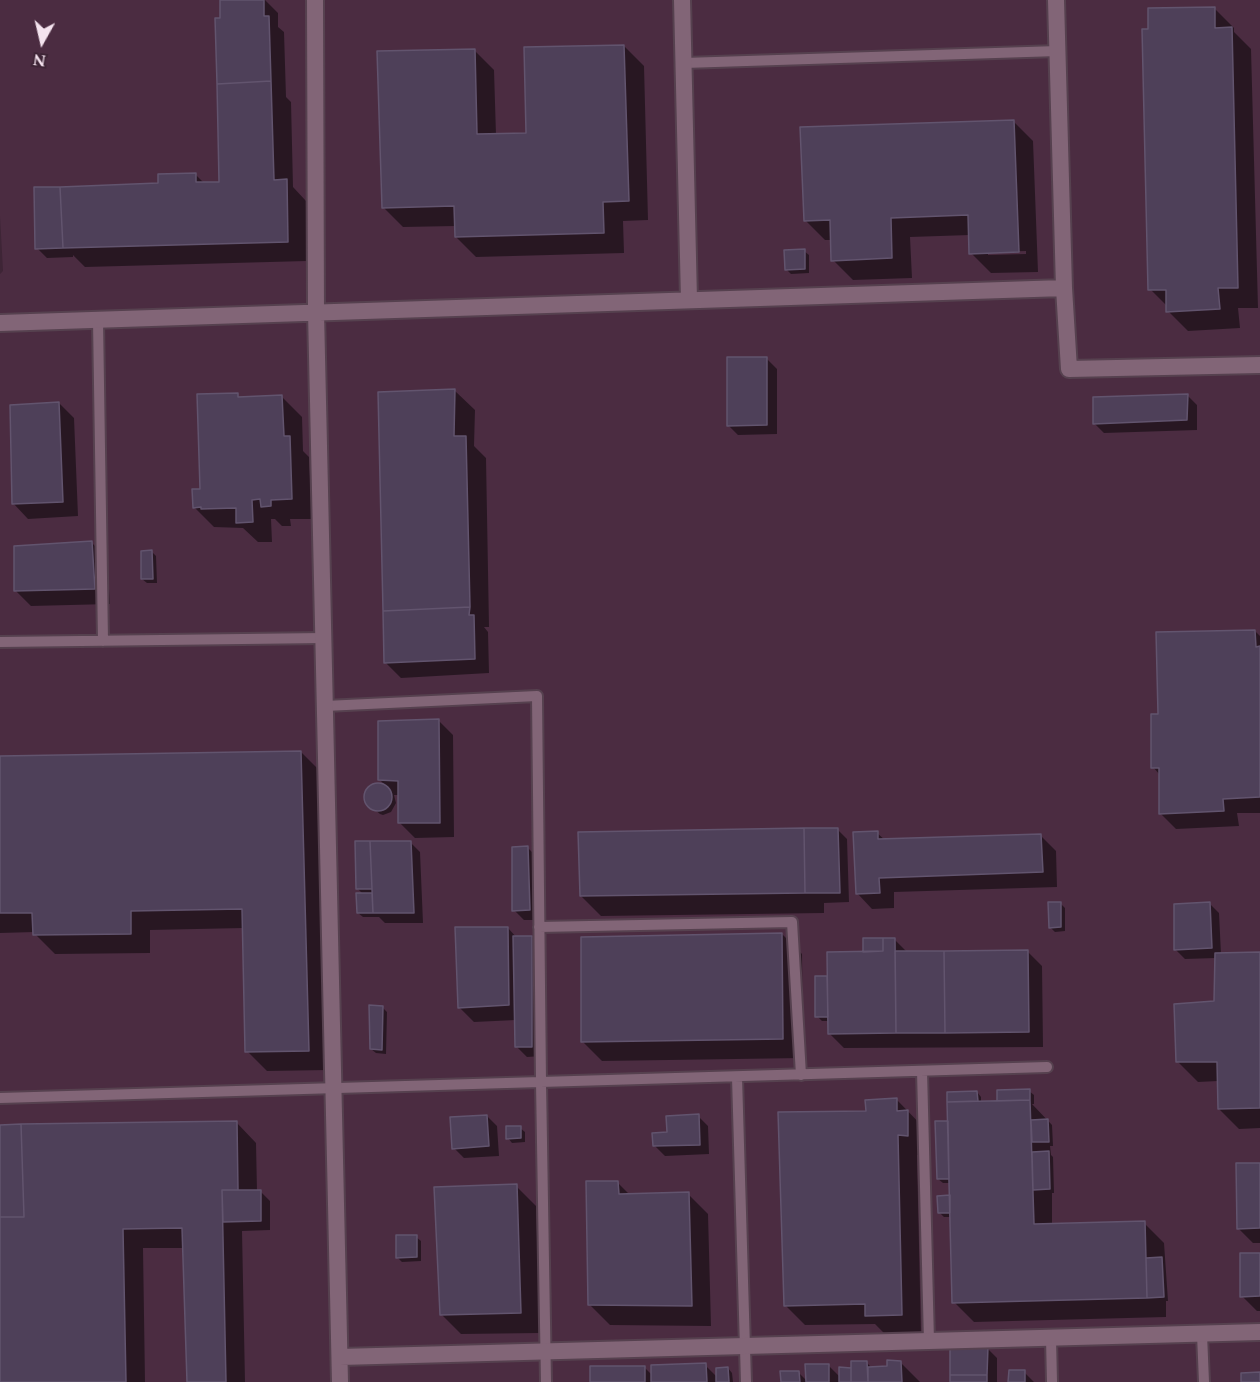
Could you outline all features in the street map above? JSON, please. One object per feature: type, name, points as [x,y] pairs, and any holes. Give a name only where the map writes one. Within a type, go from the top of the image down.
[{"type":"street","points":[[315,0],[316,312],[340,1382]]},
{"type":"street","points":[[682,0],[689,300]]},
{"type":"street","points":[[1056,0],[1064,288],[1069,369],[1260,365]]},
{"type":"street","points":[[0,322],[1064,288]]},
{"type":"street","points":[[340,1357],[1260,1332]]},
{"type":"lane","points":[[684,63],[1058,51]]},
{"type":"lane","points":[[98,320],[103,641]]},
{"type":"lane","points":[[0,642],[324,638]]},
{"type":"lane","points":[[325,706],[537,696],[546,1382]]},
{"type":"lane","points":[[539,927],[792,922],[801,1075]]},
{"type":"lane","points":[[0,1098],[1047,1067]]},
{"type":"lane","points":[[922,1071],[929,1341]]},
{"type":"lane","points":[[737,1077],[746,1382]]},
{"type":"lane","points":[[1202,1334],[1204,1382]]},
{"type":"lane","points":[[1051,1338],[1052,1382]]},
{"type":"shaded area","points":[[0,0],[1260,0],[1260,1382],[0,1382],[0,274],[3,271],[0,216]]},
{"type":"building","points":[[220,0],[264,0],[264,16],[269,16],[271,81],[217,84],[215,18],[220,18]]},
{"type":"building","points":[[1215,7],[1215,28],[1232,27],[1238,288],[1218,288],[1220,309],[1166,312],[1166,290],[1148,290],[1142,29],[1148,29],[1148,8]]},
{"type":"building","points":[[624,45],[629,201],[603,202],[604,233],[455,237],[454,206],[382,208],[377,51],[475,49],[477,134],[526,133],[524,47]]},
{"type":"building","points":[[271,81],[274,180],[287,179],[288,242],[63,248],[60,187],[158,183],[158,174],[196,173],[196,182],[219,182],[217,84]]},
{"type":"building","points":[[1014,120],[1019,252],[969,254],[968,215],[891,218],[892,258],[831,261],[830,220],[804,221],[800,127]]},
{"type":"building","points":[[34,187],[60,187],[63,248],[35,249]]},
{"type":"building","points":[[805,249],[805,269],[785,270],[784,250]]},
{"type":"building","points":[[727,357],[767,357],[767,425],[727,426]]},
{"type":"building","points":[[455,389],[454,436],[466,436],[470,607],[383,611],[378,392]]},
{"type":"building","points":[[238,393],[238,397],[282,395],[284,436],[290,436],[292,499],[271,500],[271,506],[261,507],[260,499],[252,500],[253,522],[236,523],[236,508],[193,508],[192,489],[200,489],[197,394]]},
{"type":"building","points":[[1188,394],[1187,420],[1093,424],[1093,397]]},
{"type":"building","points":[[59,402],[63,502],[12,504],[10,405]]},
{"type":"building","points":[[92,541],[95,589],[14,591],[14,546]]},
{"type":"building","points":[[152,550],[153,579],[141,579],[141,551]]},
{"type":"building","points":[[470,607],[469,615],[474,615],[475,659],[384,663],[383,611]]},
{"type":"building","points":[[1255,630],[1256,647],[1260,646],[1260,797],[1223,799],[1224,811],[1159,814],[1159,768],[1151,768],[1151,714],[1158,714],[1156,632]]},
{"type":"building","points":[[439,719],[440,823],[398,823],[398,781],[378,780],[378,721]]},
{"type":"building","points":[[301,751],[309,1051],[245,1052],[242,909],[131,911],[131,934],[33,935],[32,913],[0,913],[0,756]]},
{"type":"building","points":[[378,783],[388,787],[392,797],[388,807],[378,811],[368,807],[364,797],[368,787]]},
{"type":"building","points":[[804,828],[805,893],[580,896],[578,832]]},
{"type":"building","points":[[804,828],[838,828],[840,893],[805,893]]},
{"type":"building","points":[[878,831],[878,839],[1041,834],[1043,872],[879,878],[880,893],[856,894],[853,832]]},
{"type":"building","points":[[355,841],[370,841],[372,889],[356,889]]},
{"type":"building","points":[[370,841],[411,841],[414,913],[373,913]]},
{"type":"building","points":[[528,846],[530,910],[512,911],[512,847]]},
{"type":"building","points":[[356,893],[372,893],[373,913],[357,913]]},
{"type":"building","points":[[1048,902],[1061,902],[1061,927],[1049,928]]},
{"type":"building","points":[[1210,902],[1212,948],[1174,950],[1174,904]]},
{"type":"building","points":[[455,927],[508,927],[509,1005],[458,1008]]},
{"type":"building","points":[[782,933],[783,1039],[581,1042],[581,937]]},
{"type":"building","points":[[513,936],[532,936],[532,1047],[515,1047]]},
{"type":"building","points":[[863,938],[883,938],[883,951],[863,952]]},
{"type":"building","points":[[883,938],[895,938],[896,1033],[828,1034],[827,952],[883,951]]},
{"type":"building","points":[[1028,950],[1029,1032],[945,1033],[944,951]]},
{"type":"building","points":[[895,951],[944,951],[945,1033],[896,1033]]},
{"type":"building","points":[[1260,952],[1260,1108],[1218,1109],[1217,1062],[1176,1062],[1174,1004],[1214,1001],[1215,953]]},
{"type":"building","points":[[815,976],[827,976],[828,1017],[815,1017]]},
{"type":"building","points":[[369,1005],[383,1006],[382,1050],[370,1049]]},
{"type":"building","points":[[1030,1089],[1030,1100],[997,1101],[997,1090]]},
{"type":"building","points":[[977,1091],[978,1101],[947,1102],[947,1092]]},
{"type":"building","points":[[897,1098],[897,1111],[908,1110],[908,1136],[898,1135],[902,1315],[865,1316],[865,1304],[784,1306],[778,1112],[866,1111],[865,1100]]},
{"type":"building","points":[[1030,1100],[1034,1224],[1145,1221],[1147,1298],[952,1303],[947,1102]]},
{"type":"building","points":[[699,1114],[700,1145],[653,1146],[652,1133],[667,1132],[666,1116]]},
{"type":"building","points":[[487,1115],[489,1146],[452,1149],[450,1117]]},
{"type":"building","points":[[1048,1119],[1049,1142],[1032,1142],[1031,1120]]},
{"type":"building","points":[[237,1121],[238,1190],[222,1190],[226,1382],[187,1382],[182,1228],[123,1229],[126,1382],[0,1382],[0,1217],[24,1217],[21,1124]]},
{"type":"building","points":[[935,1121],[948,1121],[949,1179],[937,1179]]},
{"type":"building","points":[[21,1124],[24,1217],[0,1217],[0,1125]]},
{"type":"building","points":[[506,1126],[521,1126],[521,1138],[506,1139]]},
{"type":"building","points":[[1049,1151],[1050,1189],[1033,1190],[1032,1152]]},
{"type":"building","points":[[1236,1163],[1260,1163],[1260,1228],[1237,1229]]},
{"type":"building","points":[[586,1181],[618,1181],[619,1194],[689,1192],[692,1306],[588,1305]]},
{"type":"building","points":[[517,1184],[521,1313],[440,1315],[434,1187]]},
{"type":"building","points":[[222,1190],[261,1190],[261,1221],[223,1222]]},
{"type":"building","points":[[950,1195],[950,1213],[938,1213],[937,1196]]},
{"type":"building","points":[[396,1235],[417,1235],[417,1257],[396,1258]]},
{"type":"building","points":[[1240,1253],[1260,1253],[1260,1296],[1240,1297]]},
{"type":"building","points":[[1162,1257],[1164,1297],[1147,1298],[1146,1258]]},
{"type":"building","points":[[988,1347],[987,1375],[950,1375],[950,1349]]},
{"type":"building","points":[[887,1360],[901,1361],[902,1382],[868,1382],[868,1367],[887,1366]]},
{"type":"building","points":[[851,1361],[867,1361],[868,1382],[851,1382]]},
{"type":"building","points":[[706,1363],[707,1382],[651,1382],[651,1365]]},
{"type":"building","points":[[805,1364],[829,1364],[829,1382],[806,1382]]},
{"type":"building","points":[[590,1366],[645,1366],[645,1382],[590,1382]]},
{"type":"building","points":[[728,1367],[729,1382],[716,1382],[716,1368]]},
{"type":"building","points":[[839,1367],[851,1368],[851,1382],[839,1382]]},
{"type":"building","points":[[1009,1370],[1025,1370],[1025,1382],[1008,1382]]},
{"type":"building","points":[[780,1371],[799,1371],[800,1382],[781,1382]]},
{"type":"building","points":[[1260,1372],[1260,1382],[1241,1382],[1241,1373]]},
{"type":"building","points":[[950,1375],[987,1375],[987,1382],[950,1382]]}]
